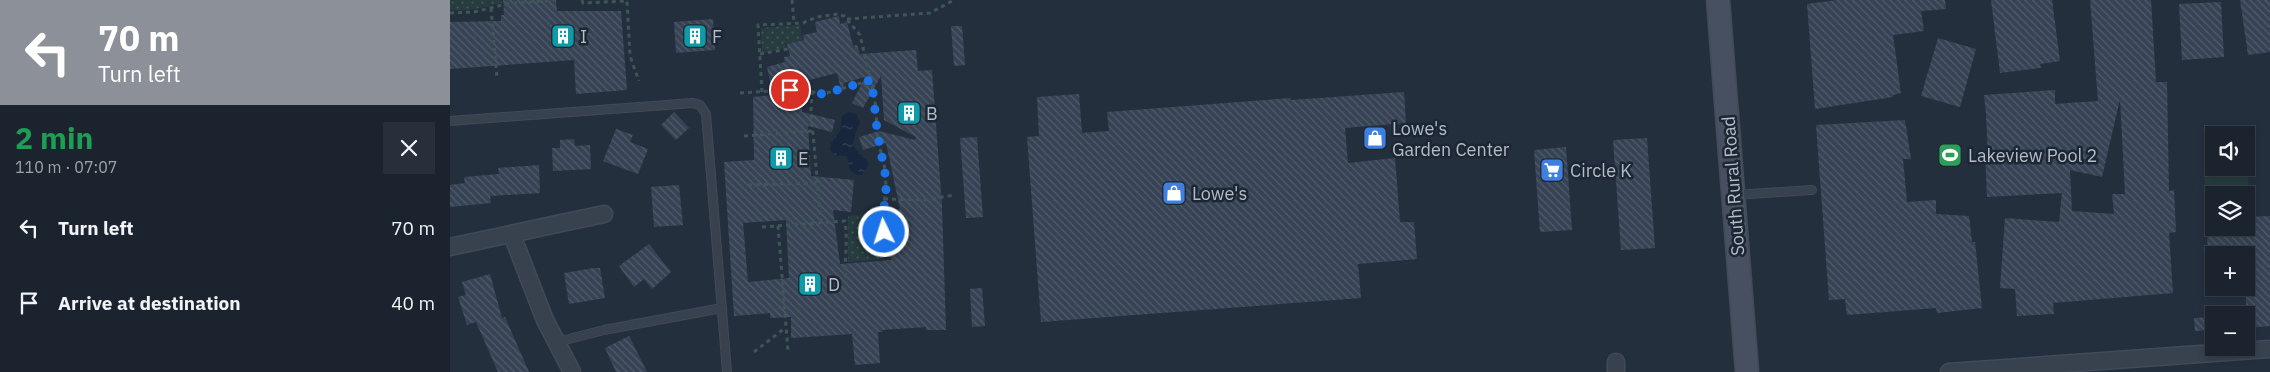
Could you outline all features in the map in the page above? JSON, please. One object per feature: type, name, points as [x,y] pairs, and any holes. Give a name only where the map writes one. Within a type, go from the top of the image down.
[{"type":"main road","name":"South Rural Road","points":[[1718,0],[1747,372]]},
{"type":"street","points":[[450,247],[604,214]]},
{"type":"street","points":[[512,235],[545,320],[572,372]]},
{"type":"street","points":[[1949,372],[2270,349]]},
{"type":"lane","points":[[450,121],[693,103],[700,105],[706,114],[727,372]]},
{"type":"lane","points":[[1733,196],[1812,190]]},
{"type":"lane","points":[[557,342],[604,330],[722,308]]},
{"type":"path","points":[[450,13],[491,8],[518,1],[554,0]]},
{"type":"path","points":[[582,0],[583,3],[627,1],[630,56],[639,81]]},
{"type":"path","points":[[792,0],[794,23]]},
{"type":"path","points":[[847,20],[930,13],[954,0]]},
{"type":"path","points":[[491,8],[497,78]]},
{"type":"path","points":[[762,92],[758,25],[794,23],[838,14],[844,16],[860,35],[875,100],[878,140],[885,169],[882,218],[887,261]]},
{"type":"path","points":[[760,54],[788,49]]},
{"type":"path","points":[[740,93],[812,91],[819,94],[871,80]]},
{"type":"path","points":[[812,91],[813,131],[821,222]]},
{"type":"path","points":[[744,136],[813,131]]},
{"type":"path","points":[[748,185],[818,183]]},
{"type":"path","points":[[884,199],[926,200],[954,195]]},
{"type":"path","points":[[762,227],[845,221],[847,238],[847,250],[844,258],[846,283]]},
{"type":"path","points":[[778,226],[788,351]]},
{"type":"path","points":[[754,352],[786,328]]},
{"type":"green space","points":[[450,0],[502,0],[502,3],[476,9],[450,10]]},
{"type":"green space","points":[[800,25],[802,40],[785,44],[786,48],[762,53],[761,28]]},
{"type":"green space","points":[[2204,171],[2205,176],[2248,176],[2249,186],[2205,186],[2205,191]]},
{"type":"green space","points":[[880,213],[884,259],[848,262],[848,216]]},
{"type":"water","points":[[848,112],[856,114],[860,122],[853,146],[868,162],[867,169],[861,175],[857,175],[850,170],[847,156],[836,156],[830,150],[831,143],[840,131],[842,116]]},
{"type":"building","points":[[503,0],[556,0],[557,11],[621,11],[627,90],[576,94],[574,60],[450,69],[450,22],[501,21],[501,15],[504,15]]},
{"type":"building","points":[[1837,0],[1945,0],[1946,9],[1921,11],[1924,31],[1893,35],[1901,93],[1893,95],[1893,97],[1815,109],[1807,4]]},
{"type":"building","points":[[1991,0],[2052,0],[2060,61],[2040,64],[2041,68],[2000,73]]},
{"type":"building","points":[[2090,0],[2151,0],[2156,82],[2167,82],[2169,191],[2174,190],[2176,232],[2169,233],[2173,293],[2053,303],[2054,314],[2017,316],[2015,289],[2000,288],[2005,218],[2059,222],[2062,193],[1987,197],[1985,155],[1988,155],[1986,115],[1988,115],[1986,114],[1984,95],[2055,90],[2055,104],[2098,101]],"holes":[[[2120,99],[2125,194],[2112,194],[2114,214],[2072,211],[2070,170],[2102,177]]]},
{"type":"building","points":[[2240,0],[2270,0],[2270,52],[2248,55]]},
{"type":"building","points":[[2221,2],[2224,57],[2182,60],[2179,4]]},
{"type":"building","points":[[839,16],[840,24],[847,22],[853,46],[857,45],[860,54],[916,50],[918,71],[932,70],[942,206],[946,330],[926,330],[926,327],[882,330],[883,332],[878,332],[880,363],[855,365],[852,334],[791,338],[791,317],[770,318],[770,313],[734,316],[724,162],[754,160],[753,97],[773,95],[767,67],[785,62],[784,57],[790,56],[787,44],[804,40],[803,35],[817,32],[815,22]],"holes":[[[837,73],[842,93],[844,83],[865,77],[852,103],[863,108],[881,76],[884,120],[916,137],[915,140],[879,131],[859,137],[863,150],[886,143],[900,209],[891,210],[892,219],[888,223],[891,260],[840,264],[833,210],[851,212],[854,180],[811,176],[808,126],[832,132],[835,120],[802,112],[802,107],[799,108],[797,83]],[[786,220],[789,278],[748,282],[743,223]]]},
{"type":"building","name":"F","points":[[713,19],[715,50],[676,53],[674,22]]},
{"type":"building","points":[[951,26],[962,26],[965,65],[954,66]]},
{"type":"building","points":[[1938,38],[1976,49],[1960,107],[1921,96]]},
{"type":"building","name":"Lowe's","points":[[1404,92],[1406,123],[1345,128],[1348,163],[1395,158],[1400,222],[1414,222],[1417,259],[1358,264],[1361,298],[1041,322],[1027,137],[1039,136],[1037,97],[1079,94],[1082,133],[1109,131],[1107,112],[1290,98],[1291,100]]},
{"type":"building","points":[[674,112],[689,128],[676,140],[661,125]]},
{"type":"building","points":[[1905,120],[1911,159],[1903,159],[1907,202],[1936,200],[1936,214],[1969,216],[1972,242],[1975,242],[1982,308],[1937,313],[1936,308],[1847,315],[1845,299],[1829,300],[1816,125]]},
{"type":"building","points":[[616,129],[633,135],[630,142],[648,149],[638,174],[603,161]]},
{"type":"building","points":[[977,137],[983,217],[966,218],[960,138]]},
{"type":"building","name":"Circle K","points":[[1647,138],[1655,248],[1621,250],[1613,140]]},
{"type":"building","points":[[574,139],[575,146],[590,145],[591,169],[553,171],[552,148],[560,148],[560,140]]},
{"type":"building","name":"Circle K","points":[[1566,147],[1572,230],[1540,232],[1534,150]]},
{"type":"building","points":[[539,165],[540,193],[490,196],[491,203],[450,207],[450,185],[465,183],[464,177],[499,174],[498,168]]},
{"type":"building","points":[[679,185],[683,225],[654,227],[651,187]]},
{"type":"building","points":[[2270,216],[2270,326],[2255,327],[2255,306],[2246,306],[2246,296],[2255,296],[2255,246],[2208,246],[2207,236],[2255,236],[2255,217]]},
{"type":"building","points":[[649,244],[671,272],[652,289],[644,279],[634,287],[619,266]]},
{"type":"building","points":[[600,268],[605,298],[569,304],[564,273]]},
{"type":"building","points":[[490,274],[502,318],[505,317],[529,372],[498,372],[476,322],[467,325],[458,297],[466,295],[462,282]]},
{"type":"building","points":[[982,288],[985,326],[972,327],[970,289]]},
{"type":"building","points":[[2205,317],[2205,330],[2195,331],[2194,318]]},
{"type":"building","points":[[629,336],[647,372],[616,372],[605,348]]},
{"type":"place","name":"I","points":[[563,36]]},
{"type":"place","name":"F","points":[[695,36]]},
{"type":"place","name":"B","points":[[909,113]]},
{"type":"place","name":"Lowe's Garden Center","points":[[1375,138]]},
{"type":"place","name":"Lakeview Pool 2","points":[[1950,155]]},
{"type":"place","name":"E","points":[[781,158]]},
{"type":"place","name":"Circle K","points":[[1552,170]]},
{"type":"place","name":"Lowe's","points":[[1174,193]]},
{"type":"place","name":"D","points":[[810,284]]},
{"type":"route","points":[[790,90],[806,89],[819,94],[871,80],[875,100],[878,140],[885,169],[886,189],[882,206],[884,232]]}]
